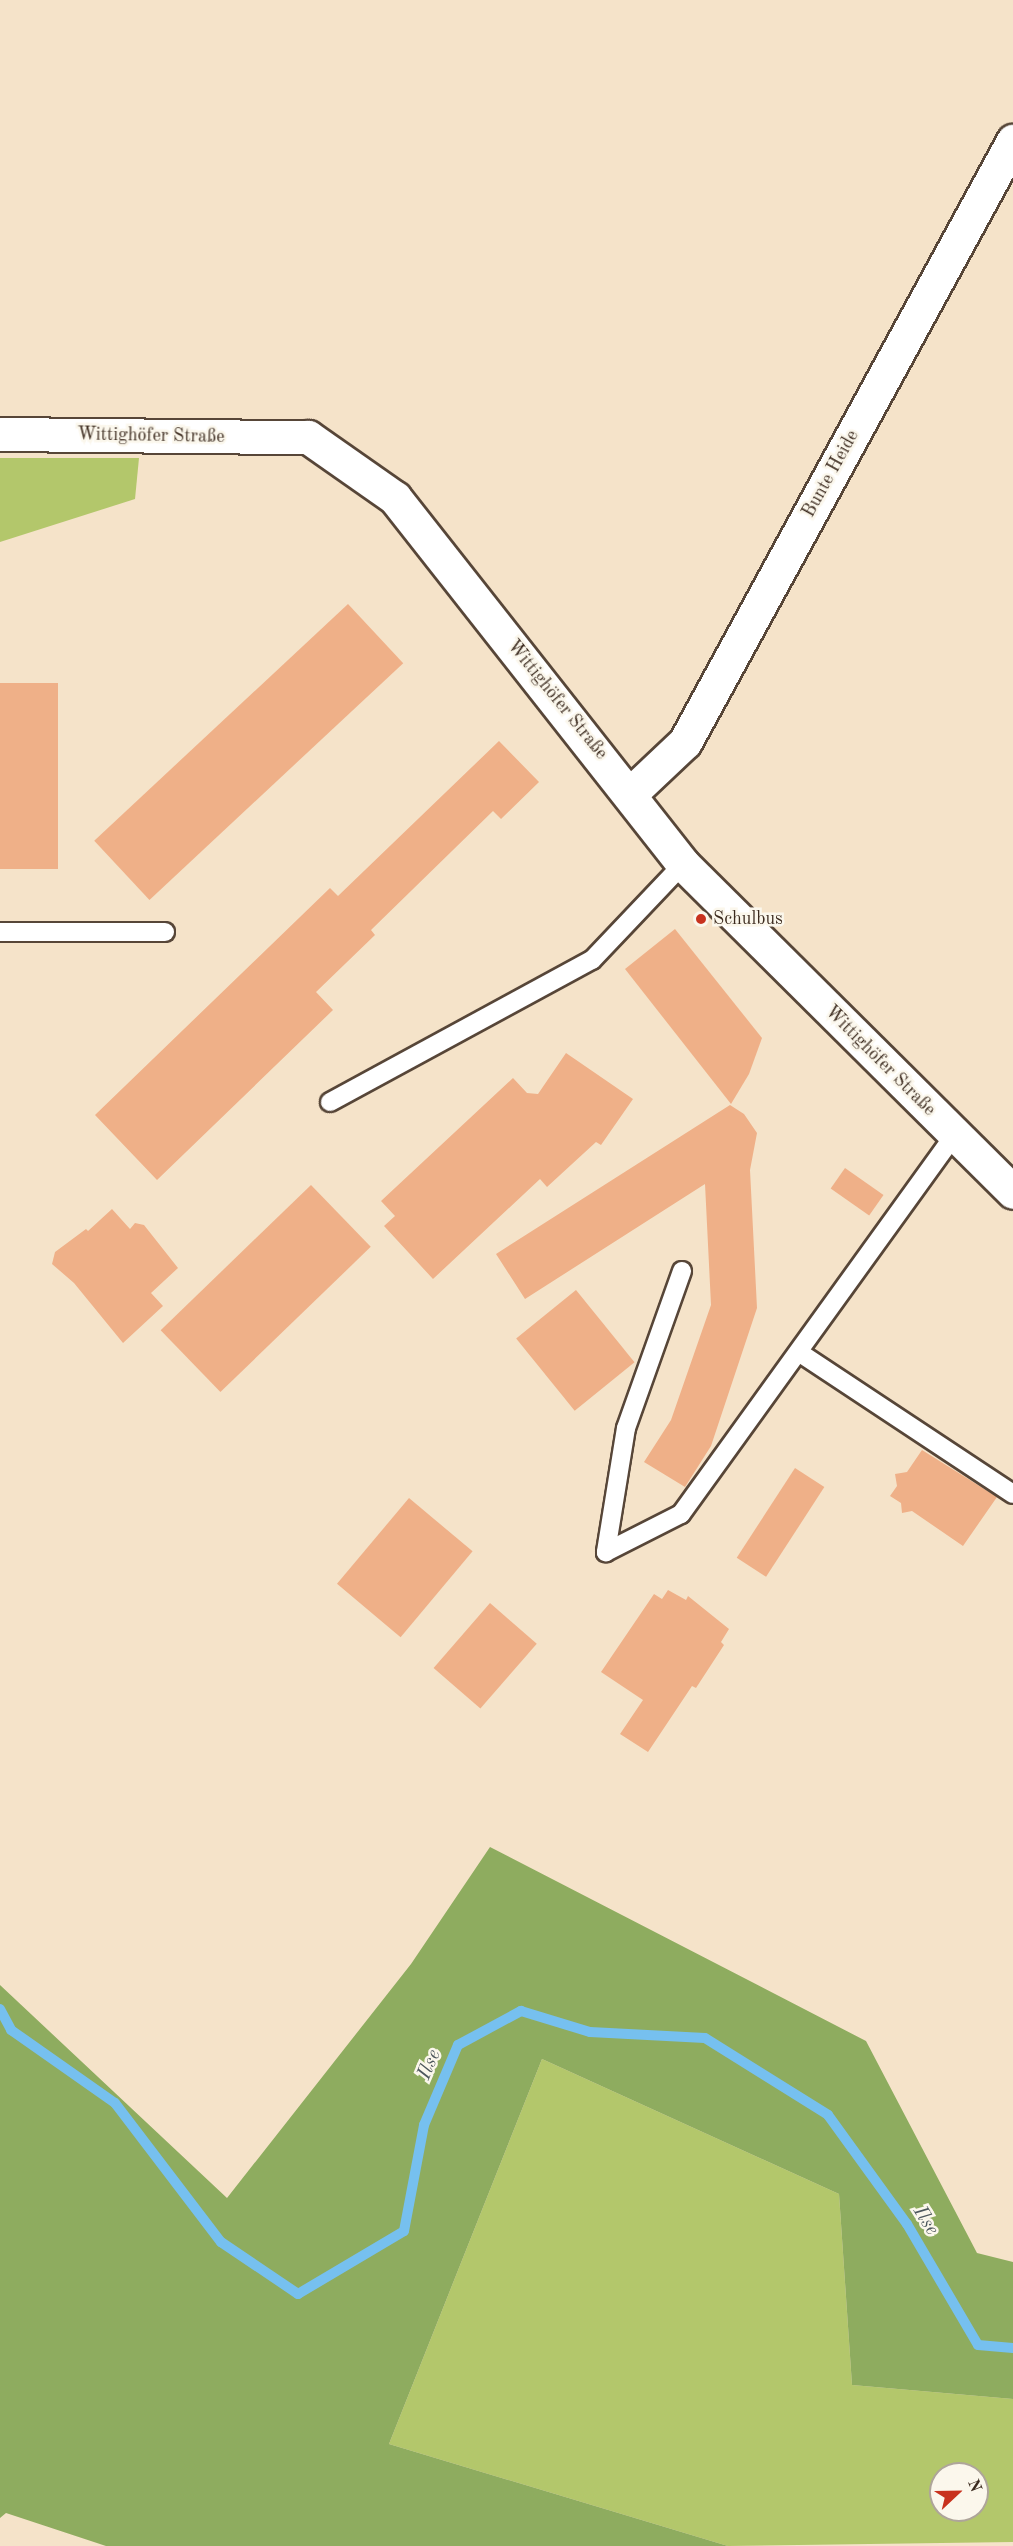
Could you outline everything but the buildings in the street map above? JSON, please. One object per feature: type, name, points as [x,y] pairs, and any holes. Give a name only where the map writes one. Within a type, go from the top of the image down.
[{"type":"main road","name":"Bunte Heide","points":[[631,793],[684,742],[1013,141]]},
{"type":"main road","name":"Wittighöfer Straße","points":[[0,434],[308,437],[395,498],[631,793],[683,864],[1013,1192]]},
{"type":"lane","points":[[330,1102],[592,960],[683,864]]},
{"type":"lane","points":[[0,932],[165,932]]},
{"type":"lane","points":[[682,1271],[626,1428],[606,1552],[681,1514],[800,1353],[954,1135]]},
{"type":"lane","points":[[800,1353],[1013,1494]]},
{"type":"green space","points":[[0,458],[139,458],[135,499],[0,542]]},
{"type":"green space","points":[[490,1847],[866,2041],[977,2253],[1013,2262],[1013,2399],[852,2385],[839,2194],[542,2059],[389,2444],[728,2546],[106,2546],[6,2513],[0,2518],[0,1985],[227,2198],[411,1964]]},
{"type":"green space","points":[[542,2059],[839,2194],[852,2385],[1013,2399],[1013,2542],[728,2546],[389,2444]]},
{"type":"waterway","name":"Ilse","points":[[0,2009],[11,2030],[115,2103],[221,2242],[298,2294],[404,2231],[424,2125],[458,2045],[521,2011],[590,2032],[705,2038],[828,2115],[907,2224],[978,2345],[1013,2348]]},
{"type":"place","name":"Schulbus","points":[[701,919]]}]
